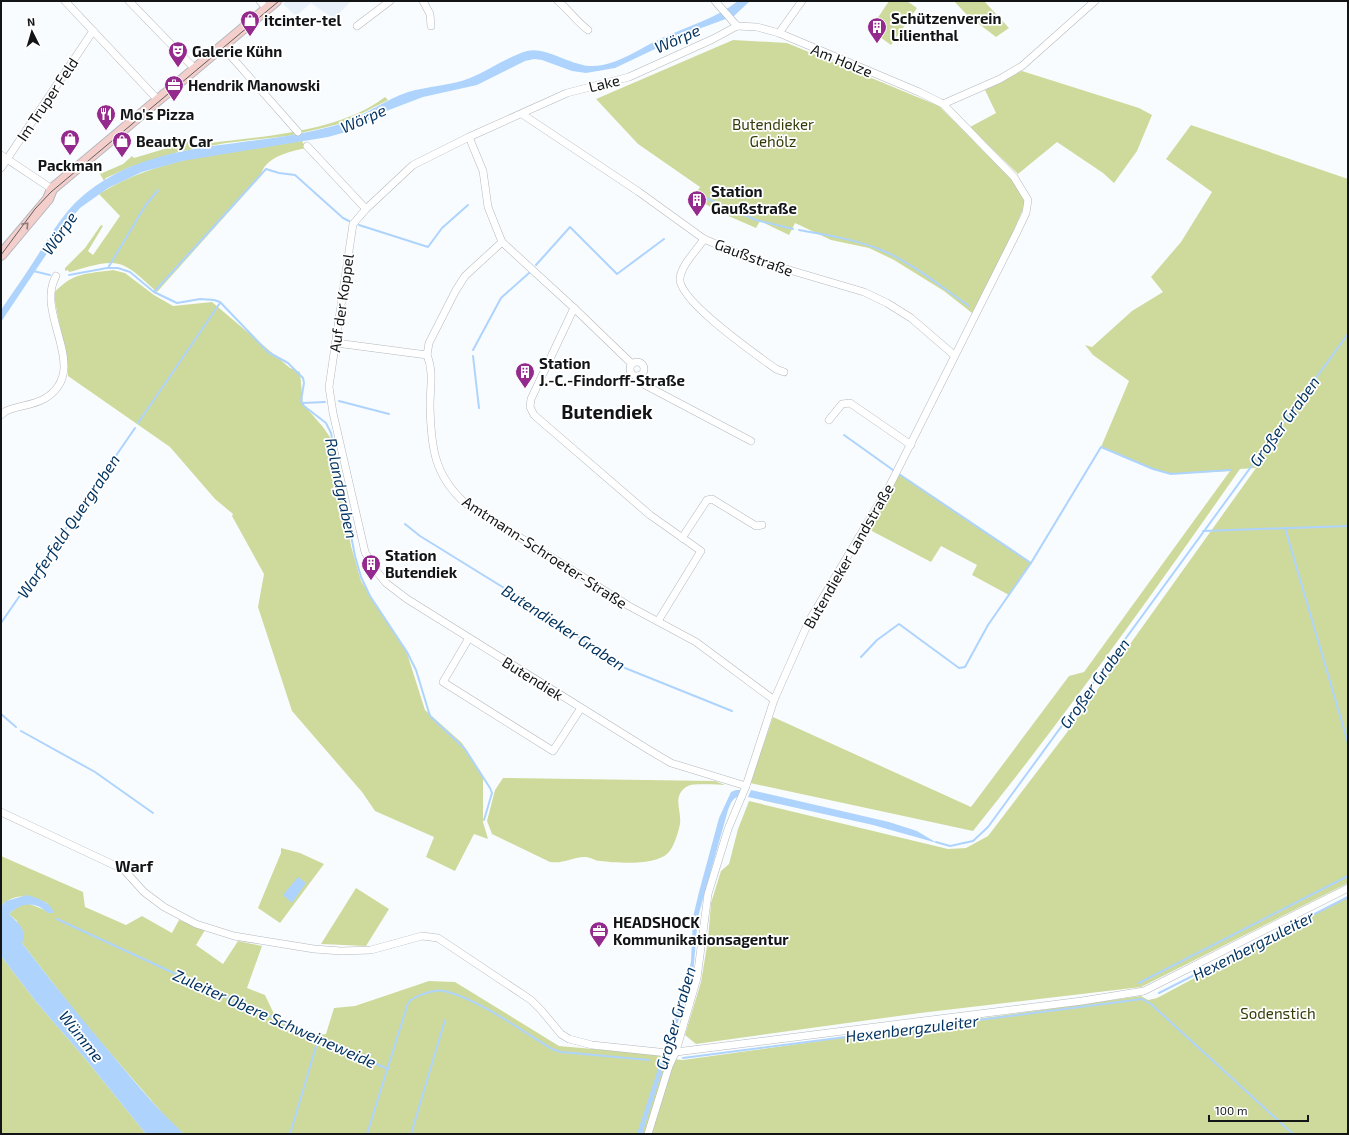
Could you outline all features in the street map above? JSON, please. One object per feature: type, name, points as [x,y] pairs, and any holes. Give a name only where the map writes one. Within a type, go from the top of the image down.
[{"type":"street","points":[[65,1],[158,100]]},
{"type":"street","points":[[129,1],[195,69]]},
{"type":"street","points":[[260,1],[267,9]]},
{"type":"street","points":[[1,255],[48,199],[52,189],[276,1]]},
{"type":"street","points":[[357,26],[390,1]]},
{"type":"street","points":[[423,1],[430,14],[431,26]]},
{"type":"street","points":[[558,1],[566,7],[576,21],[588,30]]},
{"type":"street","points":[[715,1],[737,26]]},
{"type":"street","points":[[779,33],[802,1]]},
{"type":"street","points":[[943,104],[1000,79],[1022,66],[1095,1]]},
{"type":"street","name":"Am Holze","points":[[737,26],[756,27],[779,33],[919,92],[943,104]]},
{"type":"street","name":"Lake","points":[[469,137],[566,93],[629,77],[713,39],[737,26]]},
{"type":"street","name":"Im Truper Feld","points":[[1,168],[4,157],[93,31]]},
{"type":"street","points":[[222,46],[298,132]]},
{"type":"street","name":"Butendieker Landstraße","points":[[648,1134],[669,1066],[676,1051],[698,970],[703,922],[708,894],[728,829],[746,786],[774,700],[808,621],[890,485],[1026,213],[1028,200],[1014,177],[943,104]]},
{"type":"street","name":"Gaußstraße","points":[[522,114],[639,192],[704,238],[749,258],[864,292],[887,303],[911,318],[954,355]]},
{"type":"street","points":[[469,137],[483,171],[488,207],[502,242],[632,364],[631,373],[635,376],[640,375],[645,385],[751,442]]},
{"type":"street","name":"Auf der Koppel","points":[[358,526],[330,401],[329,387],[353,224],[366,209],[412,165],[469,137]]},
{"type":"street","points":[[307,146],[366,209]]},
{"type":"street","points":[[4,157],[52,189]]},
{"type":"street","points":[[704,238],[683,270],[680,279],[682,288],[701,309],[735,339],[776,369],[784,372]]},
{"type":"street","points":[[336,343],[427,355],[429,343],[459,285],[465,276],[502,242]]},
{"type":"street","points":[[3,411],[44,399],[58,386],[64,376],[65,364],[55,325],[51,298],[52,284],[56,276]]},
{"type":"street","points":[[574,308],[531,399],[530,407],[534,415],[618,488],[701,552],[658,621]]},
{"type":"street","name":"Amtmann-Schroeter-Straße","points":[[427,355],[432,368],[430,406],[434,451],[439,471],[451,490],[472,507],[629,606],[696,642],[774,700]]},
{"type":"street","points":[[829,420],[842,404],[850,403],[911,445]]},
{"type":"street","points":[[682,538],[707,500],[712,499],[756,526],[762,526]]},
{"type":"street","name":"Butendiek","points":[[358,526],[365,552],[374,568],[386,583],[469,638],[671,764],[746,786]]},
{"type":"street","points":[[469,638],[443,682],[553,751],[581,708]]},
{"type":"street","points":[[1,812],[124,870],[144,892],[164,907],[196,924],[244,938],[341,951],[371,950],[422,936],[438,938],[531,1000],[561,1034],[568,1039],[592,1045],[665,1052],[1082,1001],[1144,991],[1348,888]]},
{"type":"shaded area","points":[[287,1],[351,1],[334,19],[311,3],[296,16],[283,4]]},
{"type":"green space","points":[[889,1],[907,1],[917,8],[891,45],[873,32],[878,25],[875,22]]},
{"type":"green space","points":[[954,1],[984,1],[1009,28],[996,37],[966,14]]},
{"type":"green space","name":"Butendieker Gehölz","points":[[733,40],[787,43],[939,106],[1011,179],[1026,202],[1004,253],[972,313],[944,291],[894,260],[869,248],[831,240],[795,223],[789,235],[760,221],[756,228],[717,211],[694,197],[700,187],[638,144],[596,99]]},
{"type":"green space","points":[[1022,71],[1139,108],[1152,115],[1137,151],[1114,183],[1103,173],[1057,142],[1018,174],[970,127],[996,113],[985,90]]},
{"type":"green space","points":[[385,97],[388,100],[345,122],[327,127],[288,136],[226,143],[178,152],[130,167],[106,178],[104,181],[100,174],[123,164],[132,156],[134,158],[191,141],[194,145],[268,136],[319,126],[343,119],[366,109]]},
{"type":"green space","points":[[1191,125],[1348,179],[1348,883],[1141,987],[920,1013],[696,1044],[685,1035],[701,982],[708,940],[711,903],[721,871],[729,864],[738,829],[749,801],[948,849],[966,848],[988,836],[1065,735],[1256,468],[1240,469],[1110,652],[973,831],[750,783],[773,717],[971,807],[1069,676],[1084,672],[1230,471],[1171,474],[1153,469],[1101,447],[1129,381],[1093,355],[1085,345],[1092,347],[1132,311],[1163,292],[1151,277],[1181,242],[1212,192],[1166,159]]},
{"type":"green space","points":[[302,141],[306,148],[285,153],[267,164],[260,177],[157,292],[129,268],[119,264],[107,263],[69,272],[68,270],[65,271],[65,268],[85,248],[101,225],[103,226],[88,251],[93,255],[120,216],[99,194],[122,181],[171,163],[197,157]]},
{"type":"green space","points":[[113,270],[125,273],[154,295],[173,306],[212,302],[290,368],[300,372],[303,404],[332,440],[351,546],[361,581],[406,650],[425,710],[462,743],[483,778],[483,822],[488,839],[474,834],[455,871],[426,857],[434,837],[375,811],[362,792],[292,711],[258,607],[264,574],[232,516],[233,514],[215,499],[170,447],[68,376],[68,366],[54,293],[67,281],[80,275]]},
{"type":"green space","points":[[899,474],[1031,563],[1009,595],[972,575],[977,565],[941,546],[931,562],[868,529]]},
{"type":"green space","points":[[503,778],[715,781],[725,785],[691,785],[683,790],[680,794],[678,804],[680,824],[677,836],[668,853],[662,857],[646,862],[636,863],[598,861],[585,857],[550,862],[492,834],[487,821],[495,790]]},
{"type":"green space","points":[[281,848],[300,853],[324,864],[280,923],[258,908],[281,853]]},
{"type":"green space","name":"Sodenstich","points":[[1,856],[83,892],[85,907],[126,925],[142,916],[172,933],[179,920],[205,930],[196,945],[223,964],[238,941],[262,946],[247,988],[265,995],[275,1016],[318,1035],[326,1034],[334,1008],[355,1006],[429,981],[455,982],[559,1046],[662,1055],[661,1058],[683,1060],[1141,996],[1148,1000],[1157,998],[1348,896],[1348,1134],[184,1134],[170,1122],[80,1018],[22,943],[17,921],[9,914],[17,907],[27,903],[45,910],[47,903],[29,897],[17,897],[1,906]]},
{"type":"green space","points":[[356,888],[389,909],[366,946],[321,944]]},
{"type":"green space","points":[[1,956],[37,1003],[83,1056],[146,1134],[1,1134]]},
{"type":"water","name":"Wörpe","points":[[738,1],[750,1],[734,16],[693,31],[615,68],[586,73],[572,71],[542,60],[534,59],[525,61],[477,85],[423,97],[381,113],[346,132],[328,137],[182,161],[142,172],[108,188],[80,208],[68,222],[1,322],[1,310],[54,230],[76,202],[105,180],[136,165],[169,154],[309,132],[343,123],[400,95],[416,90],[462,81],[527,51],[542,51],[584,65],[592,66],[610,63],[628,56],[662,38],[720,13]]},
{"type":"water","points":[[742,790],[740,796],[733,799],[728,810],[698,917],[693,975],[642,1134],[637,1134],[688,976],[691,961],[693,917],[719,818],[731,792]]},
{"type":"water","points":[[751,790],[889,822],[917,831],[937,843],[873,825],[748,797]]},
{"type":"water","points":[[298,877],[306,883],[292,903],[283,895]]},
{"type":"water","name":"Wümme","points":[[27,895],[47,903],[54,913],[48,913],[38,906],[28,904],[19,907],[9,914],[23,930],[24,938],[22,943],[69,1003],[134,1081],[184,1134],[146,1134],[83,1056],[37,1003],[1,956],[1,906],[6,901]]},
{"type":"waterway","points":[[154,292],[266,169],[279,173],[295,175],[343,218],[349,221]]},
{"type":"waterway","points":[[108,268],[145,206],[158,190]]},
{"type":"waterway","points":[[699,205],[706,198],[756,220],[793,229]]},
{"type":"waterway","points":[[359,225],[428,247],[442,228],[468,205]]},
{"type":"waterway","points":[[536,265],[570,227],[617,274],[664,239]]},
{"type":"waterway","points":[[799,230],[849,240],[891,254],[914,267],[969,306]]},
{"type":"waterway","name":"Rolandgraben","points":[[69,275],[107,268],[118,268],[130,272],[154,292],[177,303],[200,299],[220,302],[268,352],[288,363],[303,378],[304,383],[301,401],[304,406],[326,423],[331,433],[355,556],[361,577],[370,596],[407,652],[416,670],[430,716],[465,749],[490,788],[492,793],[484,820]]},
{"type":"waterway","name":"Rolandgraben","points":[[33,271],[50,275]]},
{"type":"waterway","points":[[473,350],[501,298],[529,273]]},
{"type":"waterway","name":"Warferfeld Quergraben","points":[[138,423],[220,303]]},
{"type":"waterway","name":"Großer Graben","points":[[936,842],[950,846],[973,841],[988,827],[1348,334]]},
{"type":"waterway","points":[[473,356],[479,408]]},
{"type":"waterway","points":[[339,401],[389,414]]},
{"type":"waterway","points":[[303,403],[325,402]]},
{"type":"waterway","name":"Warferfeld Quergraben","points":[[1,623],[135,428]]},
{"type":"waterway","points":[[844,435],[893,470]]},
{"type":"waterway","points":[[1031,563],[1101,447],[1153,469],[1171,474],[1231,470]]},
{"type":"waterway","points":[[861,657],[877,640],[899,624],[959,668],[965,667],[988,625],[1031,563],[899,474]]},
{"type":"waterway","name":"Butendieker Graben","points":[[405,524],[420,536],[517,596],[625,668],[732,711]]},
{"type":"waterway","points":[[1203,531],[1348,526]]},
{"type":"waterway","points":[[1285,528],[1348,743]]},
{"type":"waterway","name":"Warferfeld Quergraben","points":[[1,714],[16,727]]},
{"type":"waterway","name":"Warferfeld Quergraben","points":[[21,731],[95,772],[153,813]]},
{"type":"waterway","points":[[1139,983],[1348,876]]},
{"type":"waterway","name":"Hexenbergzuleiter","points":[[1159,993],[1348,897]]},
{"type":"waterway","name":"Zuleiter Obere Schweineweide","points":[[57,919],[245,1006],[252,1007],[295,1029],[388,1069]]},
{"type":"waterway","name":"Zuleiter Obere Schweineweide","points":[[367,1134],[408,1003],[414,998],[430,992],[444,991],[471,1000],[552,1049],[561,1052],[649,1060]]},
{"type":"waterway","name":"Hexenbergzuleiter","points":[[683,1058],[1142,999],[1151,1004],[1293,1134]]},
{"type":"waterway","points":[[411,1134],[445,1020]]},
{"type":"waterway","points":[[290,1134],[318,1040]]},
{"type":"tram line","points":[[1,255],[35,209],[51,192],[279,1]]},
{"type":"place","name":"itcinter-tel","points":[[250,37]]},
{"type":"place","name":"Schützenverein Lilienthal","points":[[877,44]]},
{"type":"place","name":"Galerie Kühn","points":[[178,68]]},
{"type":"place","name":"Hendrik Manowski","points":[[174,102]]},
{"type":"place","name":"Mo's Pizza","points":[[106,131]]},
{"type":"place","name":"Packman","points":[[70,156]]},
{"type":"place","name":"Beauty Car","points":[[122,158]]},
{"type":"place","name":"Station Gaußstraße","points":[[697,217]]},
{"type":"place","name":"Station J.-C.-Findorff-Straße","points":[[525,389]]},
{"type":"place","name":"Station Butendiek","points":[[371,581]]},
{"type":"place","name":"HEADSHOCK Kommunikationsagentur","points":[[599,948]]},
{"type":"district","name":"Butendiek","points":[[607,411]]},
{"type":"district","name":"Warf","points":[[134,865]]}]
